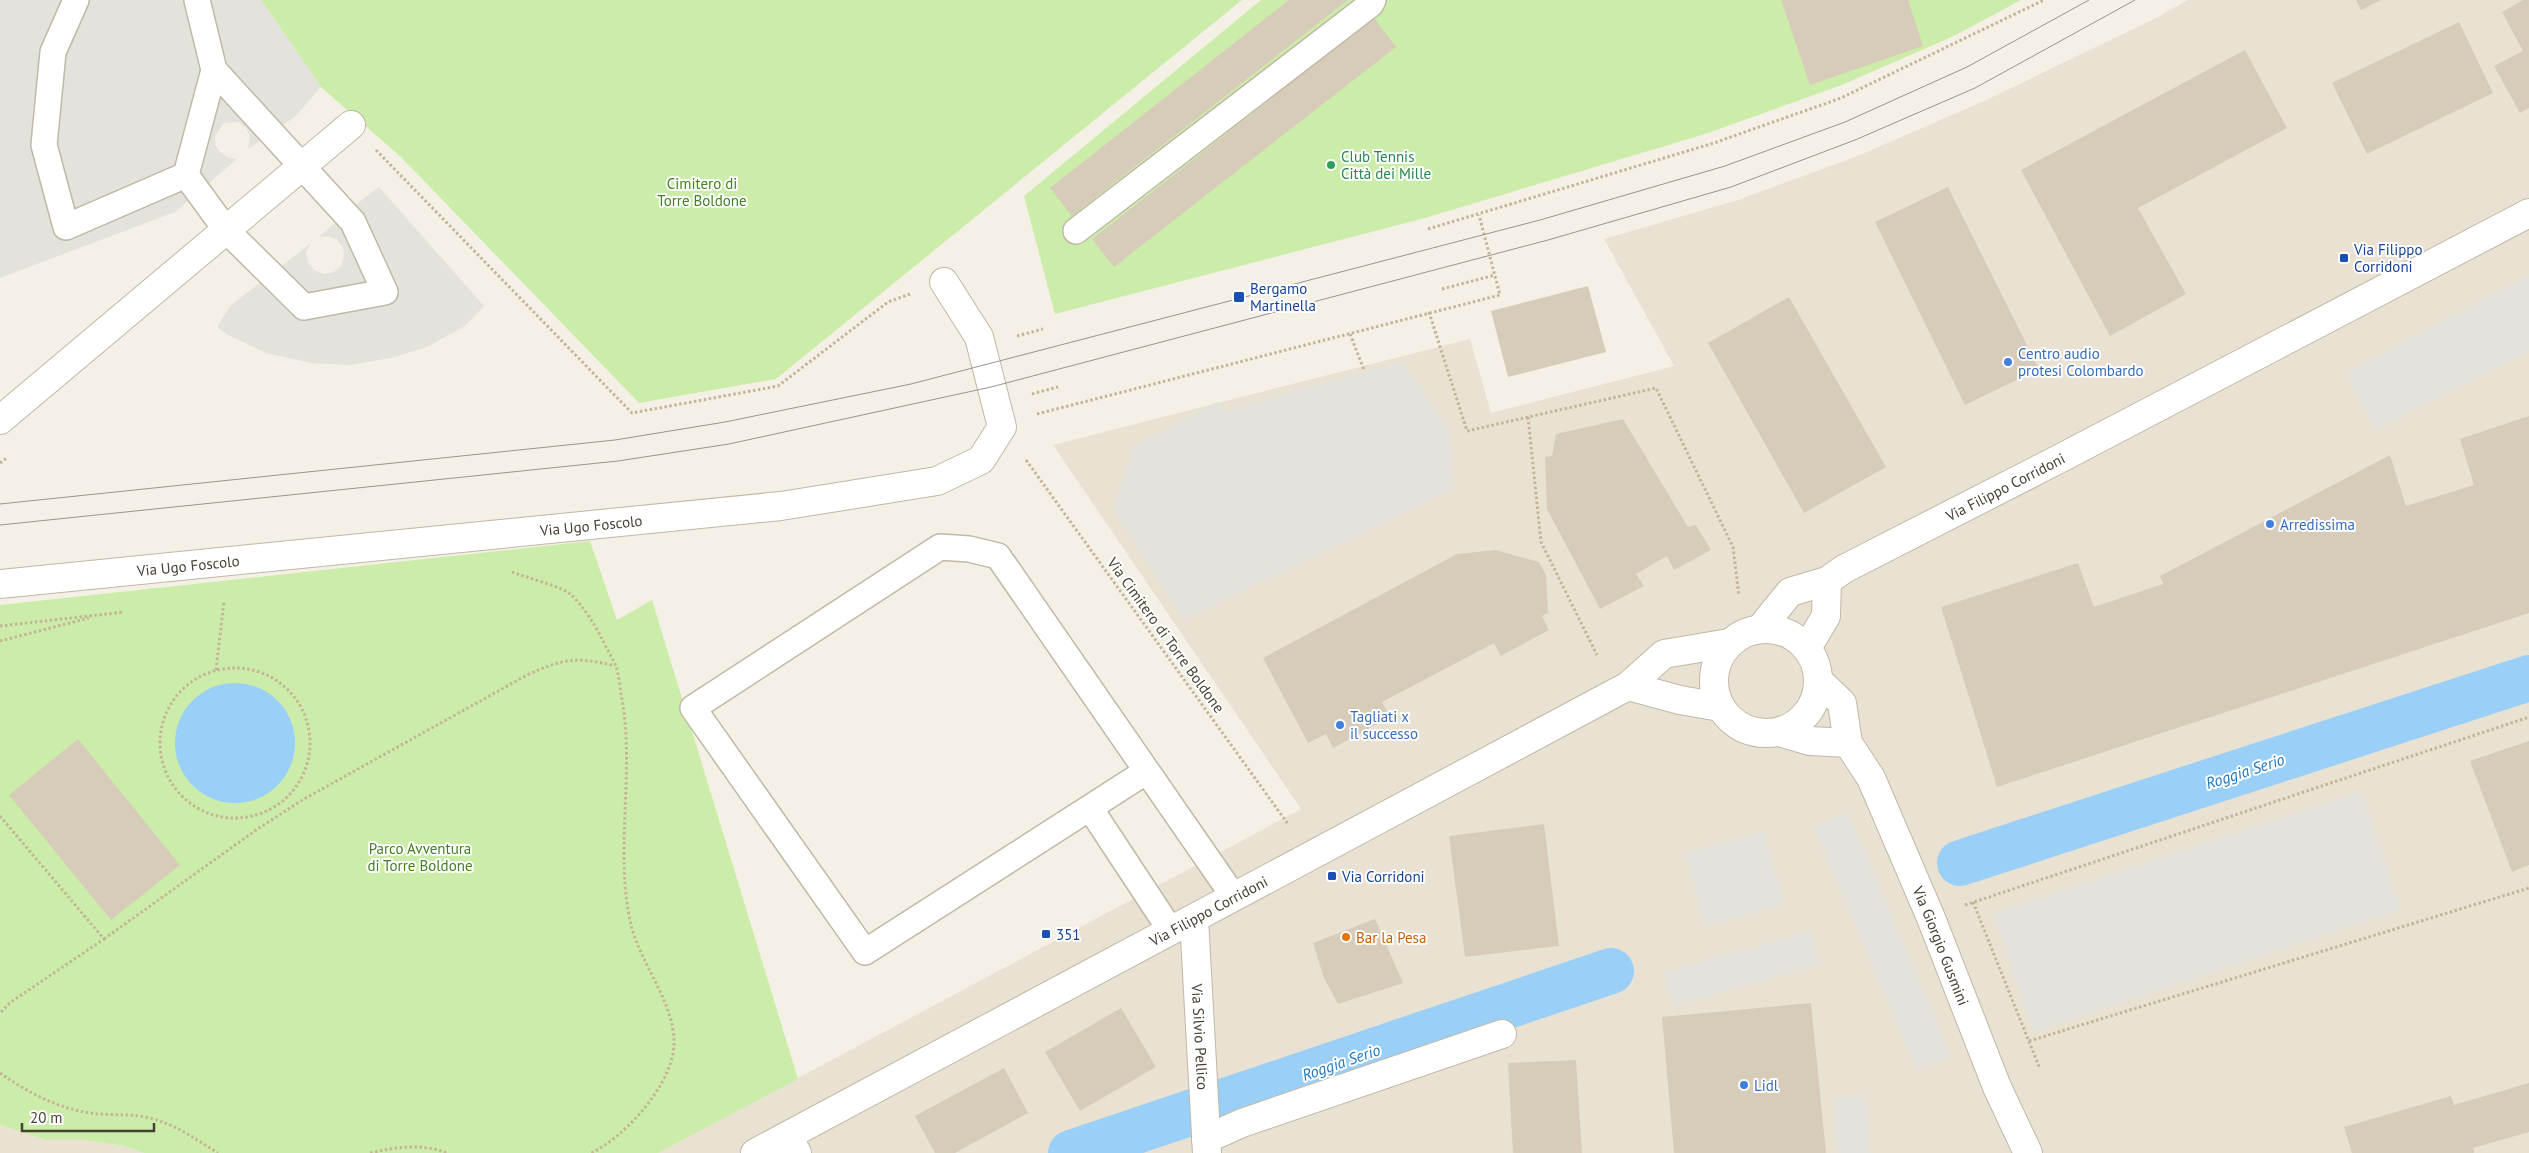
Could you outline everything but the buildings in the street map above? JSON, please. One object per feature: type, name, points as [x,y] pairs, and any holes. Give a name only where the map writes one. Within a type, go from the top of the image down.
[{"type":"street","points":[[0,420],[351,125]]},
{"type":"street","name":"Via Filippo Corridoni","points":[[1720,707],[1714,691],[1714,673],[1719,658],[1790,592],[1827,580],[1844,569],[2060,459],[2529,213]]},
{"type":"street","points":[[944,282],[979,337],[1002,428]]},
{"type":"street","name":"Via Ugo Foscolo","points":[[0,584],[781,506],[937,481],[981,460],[1002,428]]},
{"type":"street","points":[[1628,686],[1680,700],[1720,707],[1731,720],[1745,730],[1762,734],[1778,732],[1794,726],[1807,714],[1816,698],[1819,681],[1816,663],[1807,648],[1826,616],[1827,580]]},
{"type":"street","name":"Via Filippo Corridoni","points":[[778,1147],[1182,925],[1628,686],[1664,654],[1777,630],[1793,637],[1807,648]]},
{"type":"street","name":"Via Giorgio Gusmini","points":[[1819,681],[1842,703],[1848,743],[1871,778],[1931,918],[1997,1088],[2028,1153]]},
{"type":"street","points":[[1778,732],[1810,741],[1848,743]]},
{"type":"street","name":"Via Silvio Pellico","points":[[1182,925],[1201,1056],[1207,1146]]},
{"type":"street","points":[[1207,1146],[1242,1123],[1502,1034]]},
{"type":"lane","points":[[76,0],[53,52],[44,145],[66,227],[186,175]]},
{"type":"lane","points":[[186,175],[226,230],[304,308],[385,292],[353,222],[214,70],[196,0]]},
{"type":"lane","points":[[1076,231],[1372,4],[1373,0]]},
{"type":"lane","points":[[186,175],[214,70]]},
{"type":"lane","points":[[1147,771],[864,952],[693,708],[940,547],[969,549],[998,556],[1147,771],[1234,897]]},
{"type":"lane","points":[[1090,808],[1182,925]]},
{"type":"path","points":[[1428,229],[1714,143],[1841,98],[2044,0]]},
{"type":"path","points":[[351,125],[487,261],[632,412],[778,386],[888,302],[944,282]]},
{"type":"path","points":[[1002,428],[1022,418],[1500,295],[1479,215]]},
{"type":"path","points":[[1442,289],[1495,275]]},
{"type":"path","points":[[1429,312],[1467,431],[1656,388],[1733,547],[1744,636]]},
{"type":"path","points":[[1011,338],[1043,329]]},
{"type":"path","points":[[1350,334],[1364,370]]},
{"type":"path","points":[[1026,396],[1058,387]]},
{"type":"path","points":[[1528,417],[1541,542],[1597,655]]},
{"type":"path","name":"Via Cimitero di Torre Boldone","points":[[1002,428],[1311,856]]},
{"type":"path","points":[[504,569],[568,592],[593,622],[616,666],[627,728],[624,884],[631,926],[639,950],[661,994],[673,1032],[673,1053],[665,1077],[648,1103],[626,1128],[591,1153]]},
{"type":"path","points":[[215,602],[234,600]]},
{"type":"path","points":[[216,670],[224,601]]},
{"type":"path","points":[[0,626],[128,612]]},
{"type":"path","points":[[0,641],[100,615]]},
{"type":"path","points":[[0,1014],[11,1002],[104,939],[259,828],[304,800],[526,675],[558,661],[590,659],[616,666]]},
{"type":"path","points":[[240,668],[263,673],[284,686],[299,704],[308,726],[309,750],[303,773],[290,793],[272,808],[259,814],[235,818],[211,814],[190,802],[173,786],[162,764],[159,740],[164,716],[176,696],[194,680],[216,670],[240,668]]},
{"type":"path","points":[[2040,1069],[1973,902],[2529,717]]},
{"type":"path","points":[[0,816],[104,939]]},
{"type":"path","points":[[2029,1041],[2529,888]]},
{"type":"path","points":[[0,1073],[41,1097],[66,1108],[92,1113],[134,1115],[171,1125],[193,1135],[218,1153]]},
{"type":"path","points":[[370,1153],[403,1145],[432,1148],[447,1153]]},
{"type":"shaded area","points":[[0,0],[261,0],[321,87],[296,116],[248,149],[250,136],[246,128],[238,122],[224,123],[215,136],[215,144],[219,151],[227,157],[237,159],[175,212],[0,278]]},
{"type":"shaded area","points":[[2188,0],[2529,0],[2529,1153],[658,1153],[1301,809],[1053,445],[1470,339],[1491,413],[1674,366],[1604,239],[1738,200],[1860,155],[1984,101],[2152,20]]},
{"type":"shaded area","points":[[379,187],[484,306],[465,326],[427,347],[391,358],[350,365],[311,363],[266,353],[228,335],[217,327],[230,306],[311,243],[306,252],[308,262],[314,270],[324,274],[334,272],[341,266],[344,257],[343,247],[337,240],[329,236],[319,237]]},
{"type":"shaded area","points":[[2529,276],[2529,351],[2375,430],[2346,373]]},
{"type":"shaded area","points":[[1402,361],[1449,430],[1452,489],[1184,620],[1114,510],[1133,447],[1217,402],[1223,412]]},
{"type":"shaded area","points":[[2361,792],[2400,910],[2033,1032],[1994,914]]},
{"type":"shaded area","points":[[1848,813],[1951,1056],[1917,1070],[1814,827]]},
{"type":"shaded area","points":[[1763,832],[1784,904],[1705,926],[1685,854]]},
{"type":"shaded area","points":[[1810,931],[1820,964],[1673,1006],[1664,973]]},
{"type":"shaded area","points":[[1865,1095],[1870,1153],[1838,1153],[1833,1098]]},
{"type":"shaded area","points":[[0,1125],[46,1140],[84,1140],[124,1146],[144,1153],[0,1153]]},
{"type":"green space","name":"Cimitero di Torre Boldone","points":[[261,0],[1242,0],[776,379],[639,403],[401,157],[321,87]]},
{"type":"green space","name":"Club Tennis Città dei Mille","points":[[1261,0],[2021,0],[1954,36],[1839,86],[1705,134],[1425,218],[1055,314],[1024,196]]},
{"type":"green space","name":"Parco Avventura di Torre Boldone","points":[[590,541],[617,620],[652,600],[798,1079],[658,1153],[144,1153],[124,1146],[84,1140],[46,1140],[0,1125],[0,605]]},
{"type":"water","points":[[235,683],[258,687],[278,700],[291,720],[295,743],[291,766],[278,786],[258,799],[235,803],[212,799],[192,786],[179,766],[175,743],[179,720],[192,700],[212,687]]},
{"type":"waterway","name":"Roggia Serio","points":[[1960,863],[2529,678]]},
{"type":"waterway","name":"Roggia Serio","points":[[1071,1153],[1611,971]]},
{"type":"tram line","points":[[0,504],[615,440],[725,422],[911,384],[1540,220],[1725,166],[1845,122],[1967,67],[2089,0]]},
{"type":"tram line","points":[[0,525],[618,461],[729,444],[991,387],[1548,240],[1731,187],[1855,140],[1975,88],[2135,0]]},
{"type":"place","name":"Club Tennis Città dei Mille","points":[[1331,165]]},
{"type":"place","name":"Via Filippo Corridoni","points":[[2344,258]]},
{"type":"place","name":"Bergamo Martinella","points":[[1239,297]]},
{"type":"place","name":"Centro audio protesi Colombardo","points":[[2008,362]]},
{"type":"place","name":"Arredissima","points":[[2270,524]]},
{"type":"place","name":"Tagliati x il successo","points":[[1340,725]]},
{"type":"place","name":"Via Corridoni","points":[[1332,876]]},
{"type":"place","name":"351","points":[[1046,934]]},
{"type":"place","name":"Bar la Pesa","points":[[1346,937]]},
{"type":"place","name":"Lidl","points":[[1744,1085]]}]
